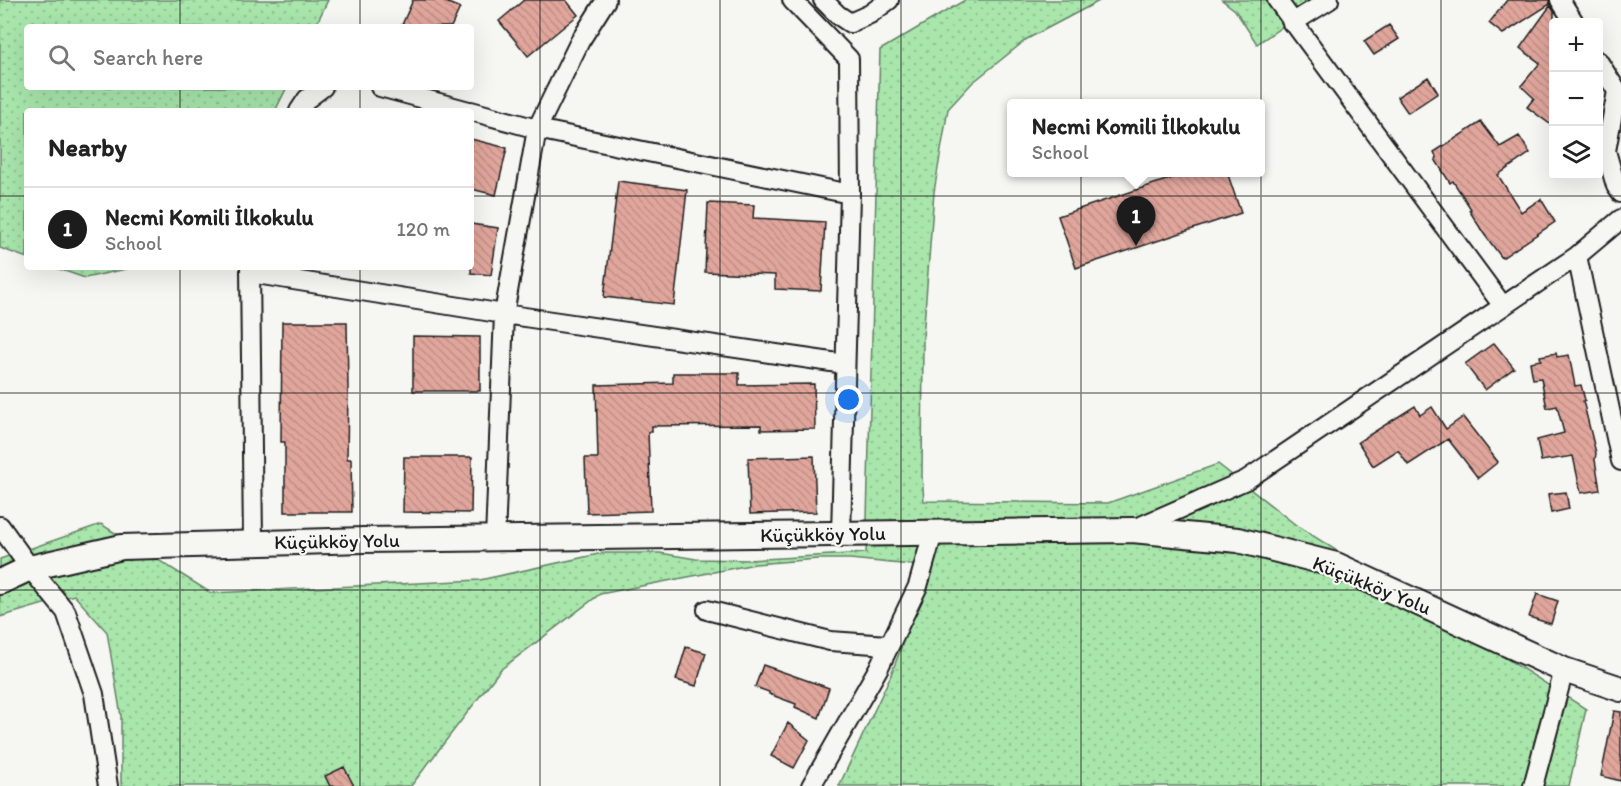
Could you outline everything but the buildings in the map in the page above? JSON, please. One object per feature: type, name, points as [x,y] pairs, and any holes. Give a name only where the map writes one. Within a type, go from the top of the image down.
[{"type":"main road","name":"Küçükköy Yolu","points":[[0,582],[30,568],[122,547],[1132,530],[1238,540],[1336,566],[1564,670],[1621,689]]},
{"type":"street","points":[[495,539],[504,314],[537,129],[580,41],[606,0]]},
{"type":"street","points":[[792,0],[849,58],[850,194],[841,534]]},
{"type":"street","points":[[823,0],[850,23],[870,14],[889,0]]},
{"type":"street","points":[[1277,0],[1503,306]]},
{"type":"street","points":[[1292,23],[1329,0]]},
{"type":"street","points":[[1560,0],[1571,18]]},
{"type":"street","points":[[1603,66],[1619,85],[1606,151],[1616,186],[1621,193]]},
{"type":"street","points":[[301,108],[307,99],[319,90]]},
{"type":"street","points":[[391,90],[459,108]]},
{"type":"street","points":[[474,112],[537,129],[850,194]]},
{"type":"street","points":[[1132,530],[1246,480],[1577,256],[1621,219]]},
{"type":"street","points":[[1577,256],[1621,461]]},
{"type":"street","points":[[253,543],[250,270],[504,314],[845,364]]},
{"type":"street","points":[[0,526],[66,612],[94,694],[108,786]]},
{"type":"street","points":[[811,786],[878,669],[918,586],[933,533]]},
{"type":"street","points":[[707,610],[830,641],[888,645]]},
{"type":"street","points":[[1533,786],[1564,670]]},
{"type":"green space","points":[[0,0],[328,0],[316,24],[24,24],[24,90],[286,90],[276,108],[24,108],[24,257],[0,248]]},
{"type":"green space","points":[[965,0],[1101,0],[1027,39],[972,83],[948,109],[934,192],[923,338],[922,476],[924,501],[1108,503],[1218,464],[1296,525],[1586,709],[1569,786],[839,786],[890,677],[932,567],[850,559],[818,559],[755,564],[600,594],[500,670],[411,786],[121,786],[121,716],[107,632],[74,595],[0,617],[0,559],[101,524],[211,593],[480,580],[603,553],[660,553],[696,559],[748,560],[866,553],[880,50]]},
{"type":"green space","points":[[1222,0],[1321,0],[1257,44],[1235,10]]},
{"type":"green space","points":[[62,270],[121,270],[85,278]]},
{"type":"place","name":"Necmi Komili İlkokulu","points":[[1136,246]]}]
